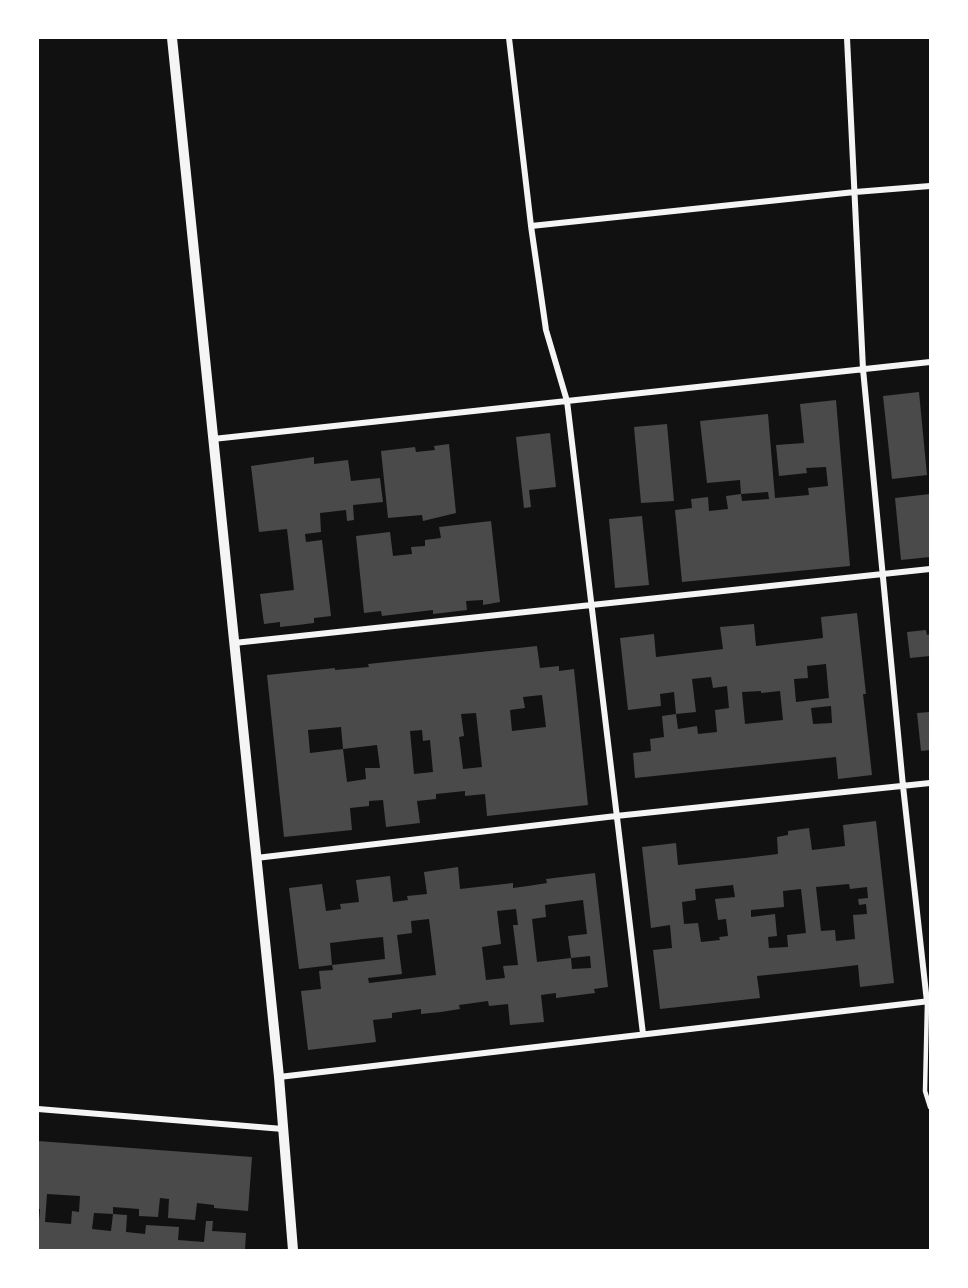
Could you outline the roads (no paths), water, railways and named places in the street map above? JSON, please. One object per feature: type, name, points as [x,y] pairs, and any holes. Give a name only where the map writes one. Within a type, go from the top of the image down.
[{"type":"street","points":[[172,38],[279,1077],[292,1251]]},
{"type":"street","points":[[509,38],[531,226],[546,330],[567,401],[642,1034]]},
{"type":"street","points":[[279,1077],[929,1001],[903,786],[863,369],[848,38]]},
{"type":"street","points":[[531,226],[930,186]]},
{"type":"street","points":[[213,439],[930,362]]},
{"type":"street","points":[[234,643],[930,569]]},
{"type":"street","points":[[256,858],[616,816],[930,783]]},
{"type":"street","points":[[38,1109],[283,1129]]},
{"type":"lane","points":[[929,1001],[925,1091],[930,1107]]}]
